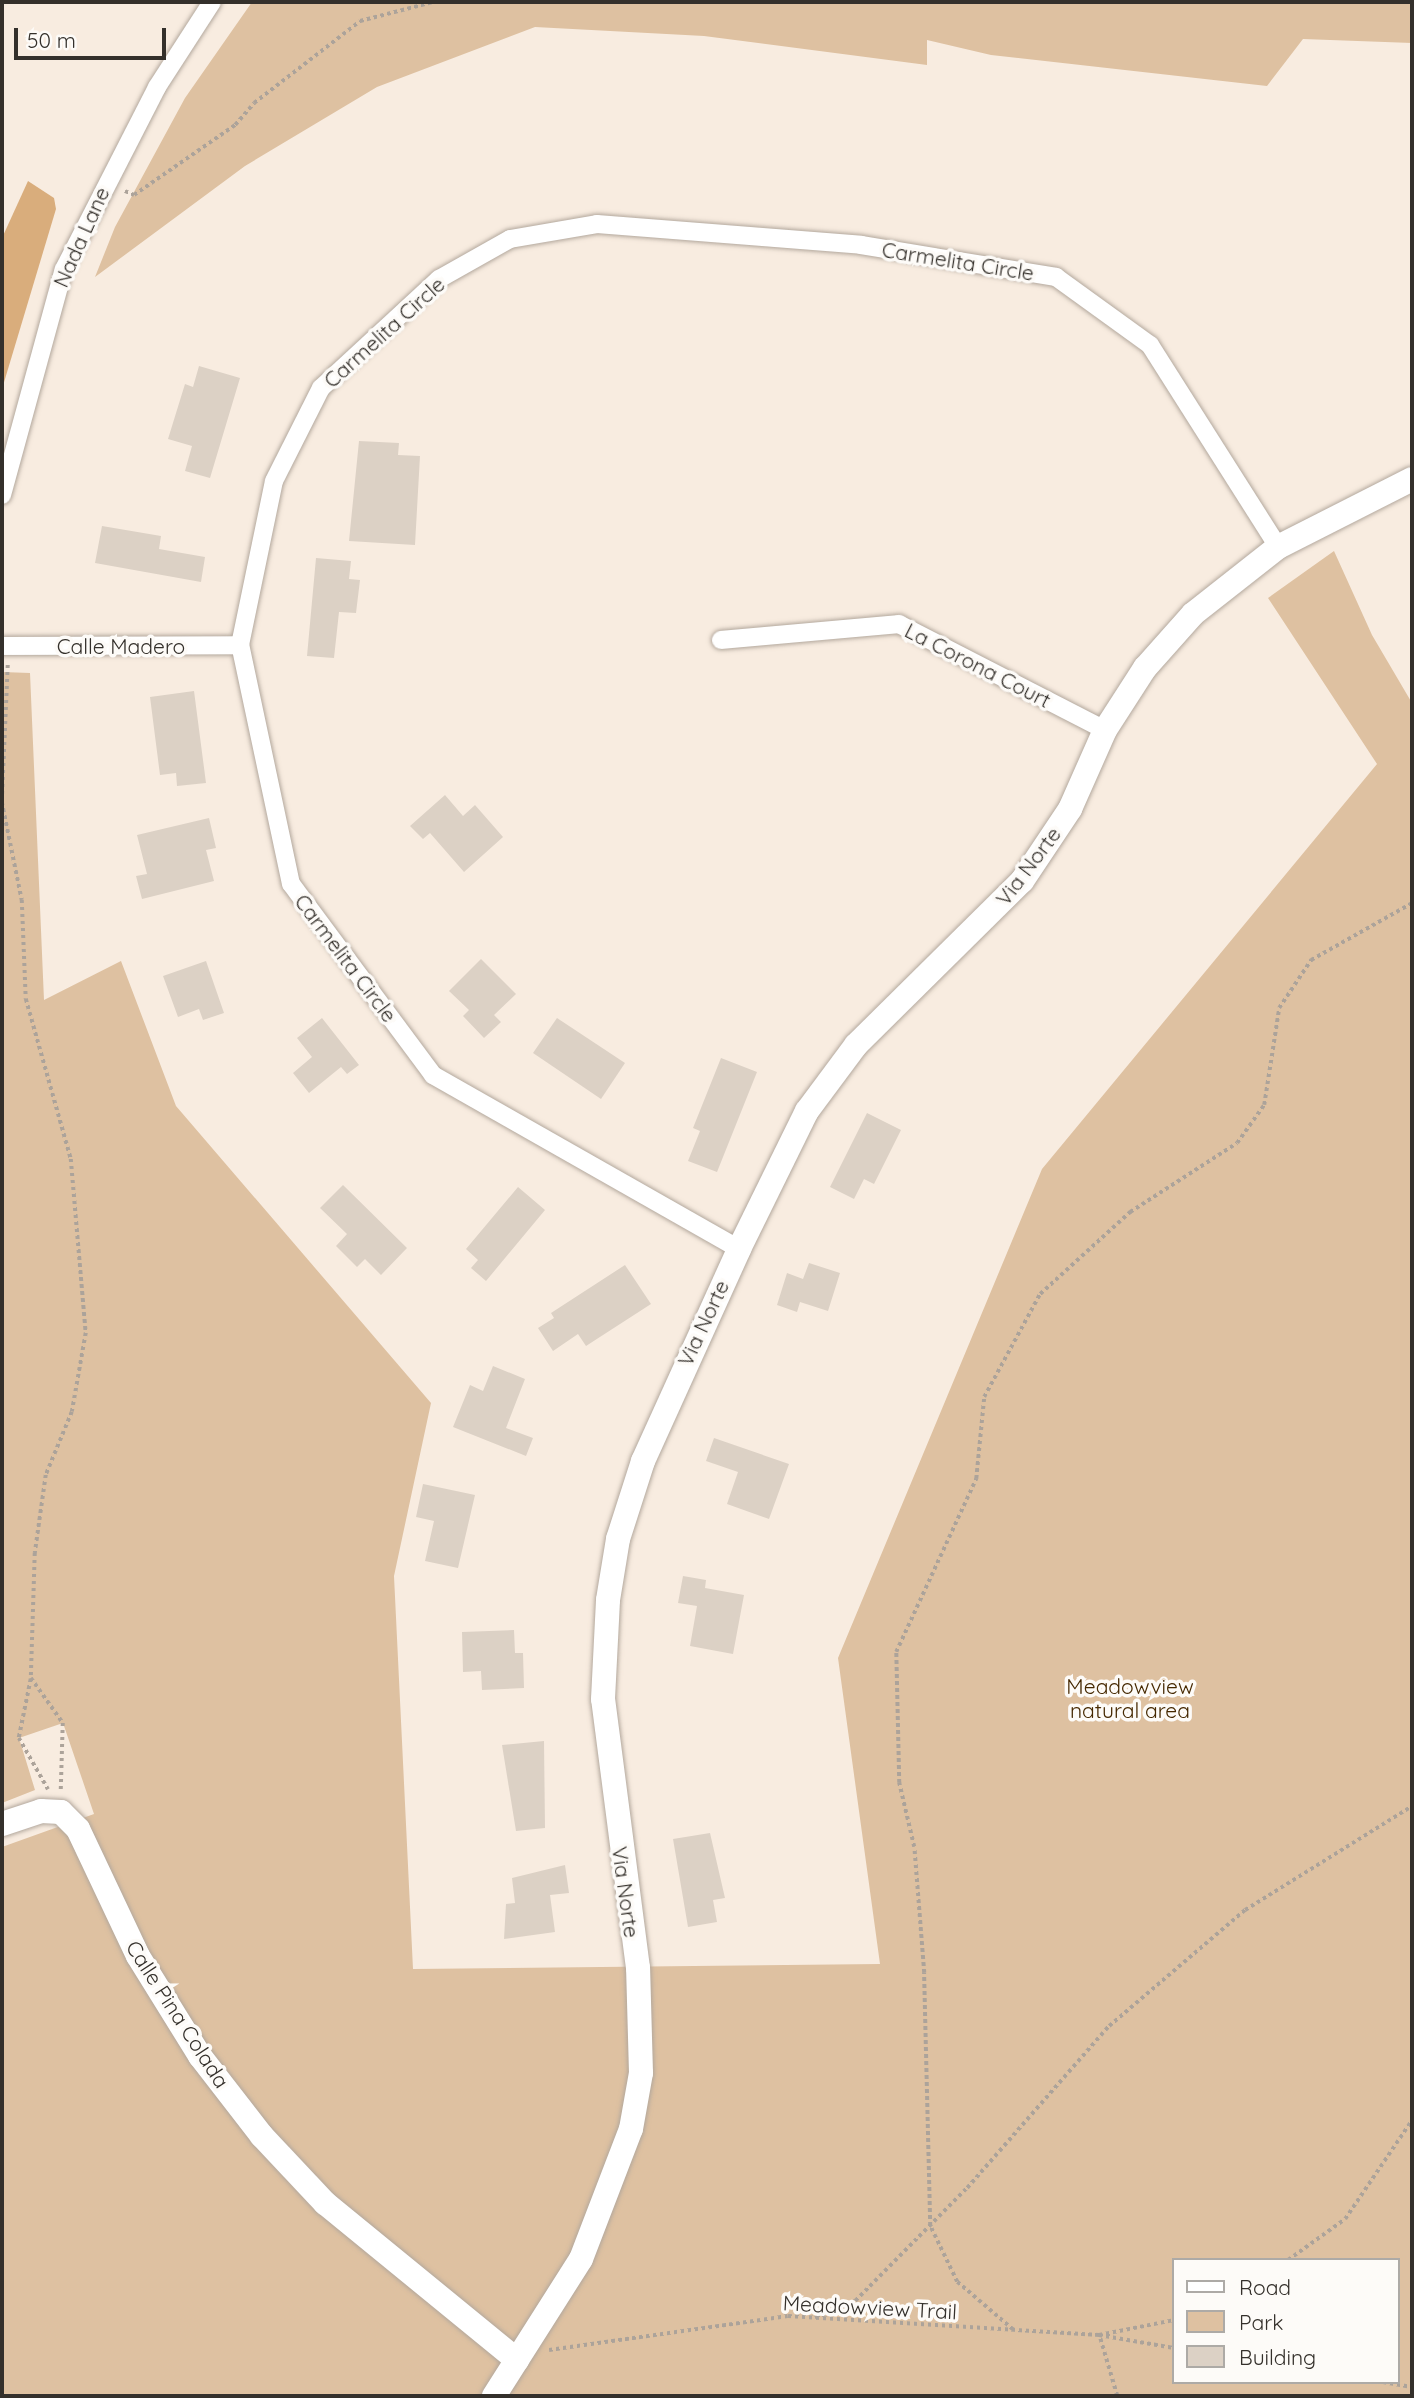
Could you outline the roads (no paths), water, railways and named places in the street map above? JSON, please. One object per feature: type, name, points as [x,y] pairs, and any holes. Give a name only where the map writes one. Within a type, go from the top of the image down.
[{"type":"street","name":"Nada Lane","points":[[2,495],[64,269],[104,183],[212,2]]},
{"type":"street","name":"Carmelita Circle","points":[[739,1249],[433,1075],[291,884],[240,645],[274,481],[321,388],[439,279],[510,239],[597,224],[861,245],[1056,277],[1150,345],[1278,547]]},
{"type":"street","name":"Via Norte","points":[[494,2396],[581,2259],[631,2129],[641,2073],[638,1968],[603,1699],[608,1600],[618,1539],[643,1461],[739,1249],[807,1111],[856,1045],[961,948],[1022,881],[1070,809],[1105,730],[1145,668],[1193,614],[1278,547],[1412,479]]},
{"type":"street","name":"La Corona Court","points":[[721,639],[899,624],[1105,730]]},
{"type":"street","name":"Calle Madero","points":[[5,646],[240,645]]},
{"type":"street","name":"Calle Pina Colada","points":[[2,1824],[41,1811],[61,1812],[78,1829],[138,1956],[200,2056],[262,2136],[326,2203],[520,2357]]},
{"type":"park label","name":"Meadowview natural area","points":[[1130,1698]]}]
